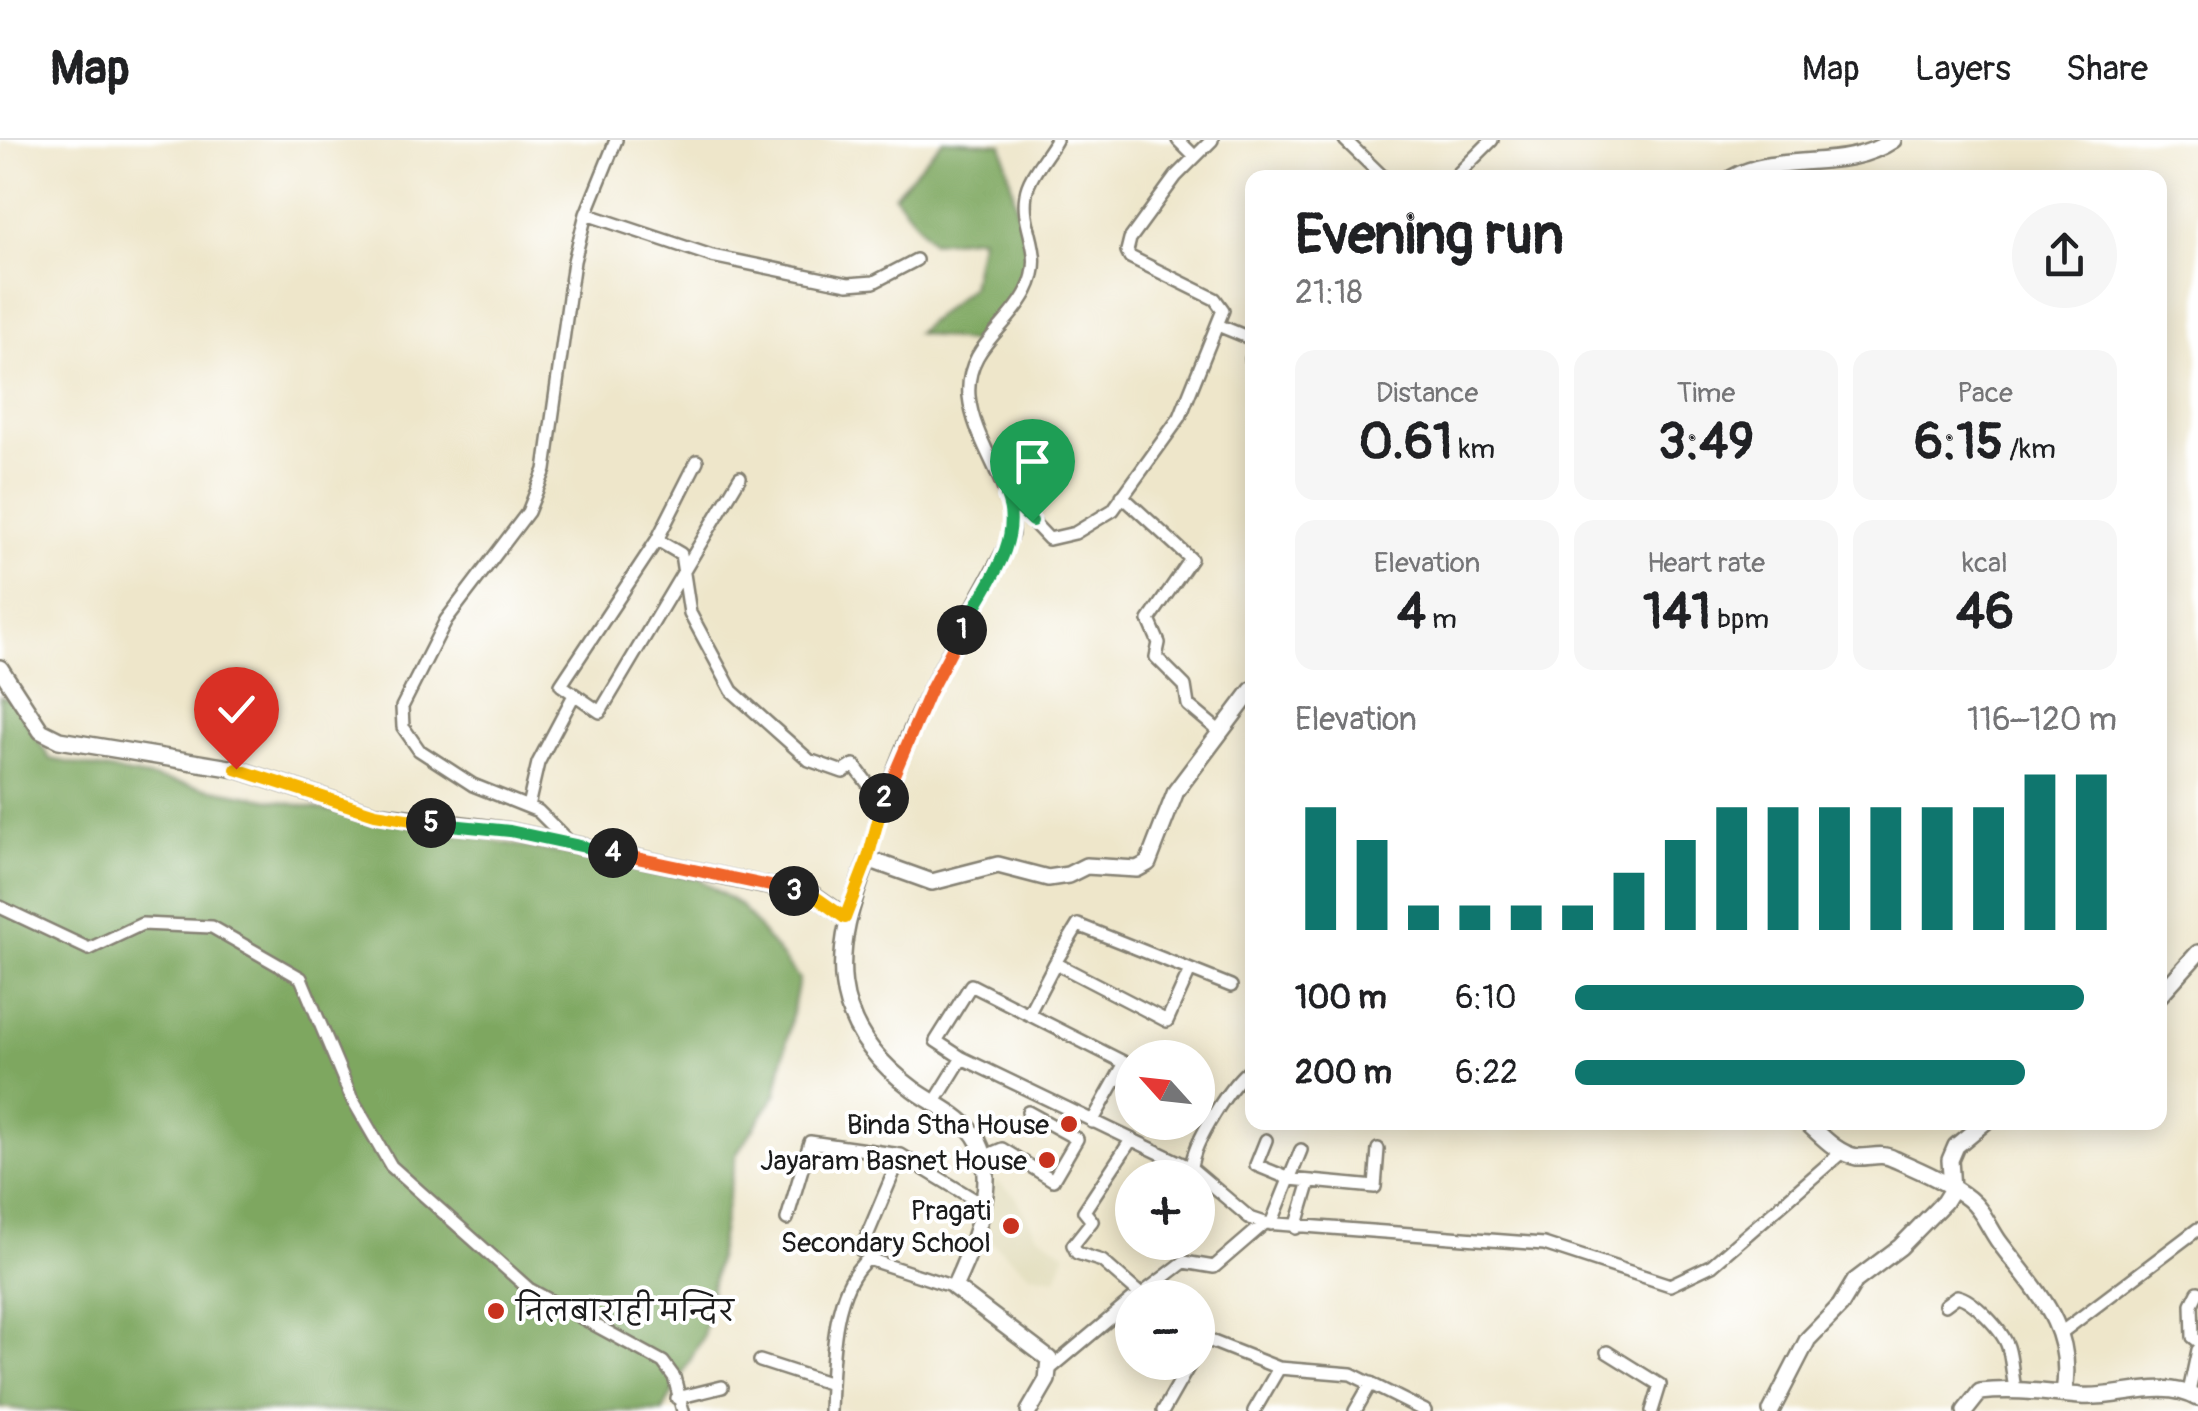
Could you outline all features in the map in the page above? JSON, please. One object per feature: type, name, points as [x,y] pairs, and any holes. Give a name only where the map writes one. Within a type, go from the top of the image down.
[{"type":"street","points":[[571,844],[557,826],[528,806],[473,786],[419,750],[403,728],[402,708],[446,620],[528,512],[545,470],[564,320],[586,214],[616,140]]},
{"type":"street","points":[[954,1287],[983,1214],[983,1157],[979,1142],[964,1122],[897,1078],[872,1050],[840,980],[845,918],[868,858],[882,802],[929,693],[1012,534],[1013,512],[974,417],[971,379],[973,363],[989,335],[1026,293],[1037,260],[1026,193],[1056,140]]},
{"type":"street","points":[[1178,140],[1195,157]]},
{"type":"street","points":[[1006,496],[1049,539],[1075,533],[1110,513],[1180,418],[1220,326],[1220,303],[1130,257],[1127,251],[1130,239],[1212,140]]},
{"type":"street","points":[[1345,140],[1376,170]]},
{"type":"street","points":[[1462,170],[1492,140]]},
{"type":"street","points":[[1747,170],[1755,166],[1840,160],[1864,146],[1892,140]]},
{"type":"street","points":[[586,214],[712,256],[848,284],[874,282],[916,260]]},
{"type":"street","points":[[1220,326],[1245,335]]},
{"type":"street","points":[[697,461],[657,540],[562,686],[600,712],[740,477]]},
{"type":"street","points":[[1122,496],[1191,559],[1149,620],[1159,643],[1156,657],[1185,686],[1188,706],[1219,731]]},
{"type":"street","points":[[657,540],[681,554],[690,614],[732,691],[810,760],[843,772],[854,765],[882,802]]},
{"type":"street","points":[[0,668],[41,731],[59,740],[236,769],[375,814],[510,831],[814,896],[845,918]]},
{"type":"street","points":[[528,806],[538,762],[574,694]]},
{"type":"street","points":[[868,858],[932,882],[998,865],[1048,878],[1068,875],[1086,866],[1137,869],[1148,863],[1176,791],[1245,699]]},
{"type":"street","points":[[0,907],[89,949],[142,924],[212,927],[301,978],[351,1097],[391,1166],[529,1289],[663,1362],[674,1377],[677,1398],[684,1411]]},
{"type":"street","points":[[1029,1013],[1078,926],[1231,986]]},
{"type":"street","points":[[2167,987],[2198,953]]},
{"type":"street","points":[[1055,963],[1167,1021],[1190,970]]},
{"type":"street","points":[[983,1157],[1002,1148],[1050,1183],[1090,1121],[1125,1063],[971,986],[936,1041],[962,1058],[1090,1121],[1115,1133]]},
{"type":"street","points":[[933,1105],[962,1058]]},
{"type":"street","points":[[1192,1160],[1217,1112],[1245,1077]]},
{"type":"street","points":[[1028,1112],[1077,1139]]},
{"type":"street","points":[[1816,1130],[1842,1152],[1858,1157],[1889,1156],[1968,1199],[2046,1300],[2062,1332],[2068,1371],[2064,1392]]},
{"type":"street","points":[[1771,1411],[1808,1338],[1840,1306],[1855,1281],[1912,1236],[1952,1189],[1950,1160],[1956,1146],[1975,1130]]},
{"type":"street","points":[[1119,1280],[1102,1260],[1077,1252],[1073,1245],[1092,1221],[1084,1211],[1131,1140],[1174,1160]]},
{"type":"street","points":[[1266,1140],[1256,1166],[1290,1179],[1374,1187],[1378,1149]]},
{"type":"street","points":[[787,1219],[810,1142],[901,1156],[980,1204]]},
{"type":"street","points":[[1160,1280],[1184,1262],[1214,1267],[1268,1224],[1301,1150]]},
{"type":"street","points":[[1215,1188],[1250,1218],[1268,1224],[1544,1244],[1670,1285],[1712,1265],[1842,1152]]},
{"type":"street","points":[[861,1250],[901,1156]]},
{"type":"street","points":[[1296,1228],[1310,1181]]},
{"type":"street","points":[[2062,1332],[2198,1229]]},
{"type":"street","points":[[830,1411],[840,1299],[858,1266],[868,1258],[954,1287],[1049,1359],[1051,1368]]},
{"type":"street","points":[[2198,1292],[2191,1316],[2192,1337],[2198,1341]]},
{"type":"street","points":[[1945,1306],[1956,1296],[1964,1297],[1997,1331],[2007,1344],[2015,1388]]},
{"type":"street","points":[[1028,1411],[1051,1368],[1115,1315]]},
{"type":"street","points":[[1215,1343],[1278,1368],[1351,1374],[1425,1411]]},
{"type":"street","points":[[1965,1411],[1980,1392],[2015,1388],[2079,1396],[2146,1389],[2193,1395],[2198,1350]]},
{"type":"street","points":[[1607,1352],[1660,1384],[1652,1411]]},
{"type":"street","points":[[760,1361],[831,1384]]},
{"type":"street","points":[[1254,1411],[1278,1368]]},
{"type":"street","points":[[1163,1411],[1181,1380]]},
{"type":"street","points":[[1355,1411],[1370,1383]]},
{"type":"street","points":[[677,1398],[722,1386]]},
{"type":"shaded area","name":"Pragati Secondary School","points":[[994,1180],[1015,1195],[1036,1233],[1066,1253],[1056,1278],[1030,1274],[985,1237]]},
{"type":"green space","points":[[943,140],[1002,144],[1029,261],[1020,291],[974,343],[916,333],[971,287],[981,237],[932,242],[894,195]]},
{"type":"green space","points":[[0,696],[14,701],[50,759],[699,879],[741,906],[799,979],[776,1095],[736,1155],[703,1336],[663,1411],[32,1411],[0,1407]]},
{"type":"place","name":"Binda Stha House","points":[[1069,1124]]},
{"type":"place","name":"Jayaram Basnet House","points":[[1047,1160]]},
{"type":"place","name":"Pragati Secondary School","points":[[1011,1226]]},
{"type":"place","name":"निलबाराही मन्दिर","points":[[496,1311]]},
{"type":"route","points":[[236,769],[375,814],[459,828],[510,831],[814,896],[845,918],[868,858],[876,817],[929,693],[1012,534],[1013,512],[1006,496],[1012,497],[1032,521]]}]
